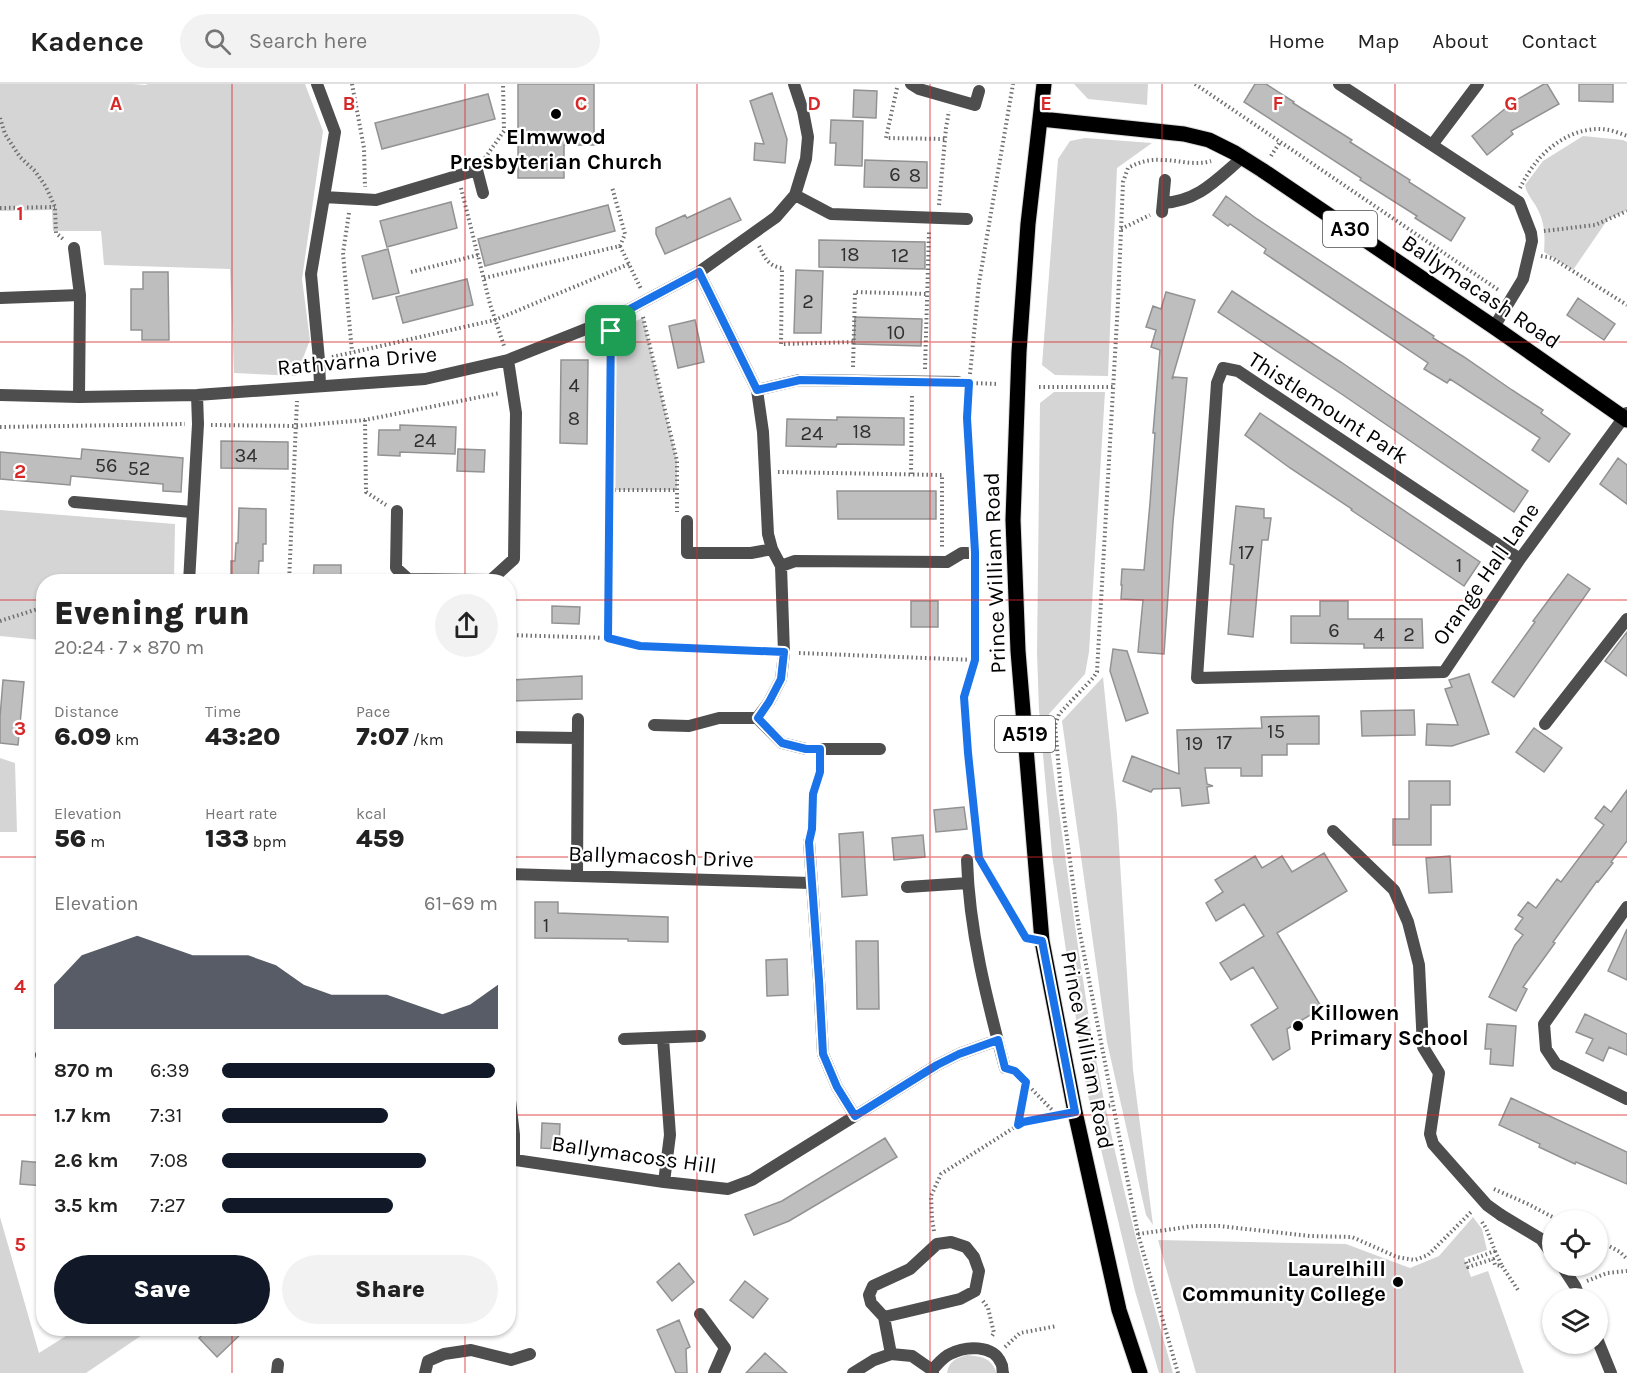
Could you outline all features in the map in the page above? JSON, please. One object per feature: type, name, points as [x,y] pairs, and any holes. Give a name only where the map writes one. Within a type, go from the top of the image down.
[{"type":"main road","name":"Prince William Road","points":[[1044,84],[1028,224],[1019,352],[1013,520],[1018,651],[1042,941],[1075,1112],[1119,1310],[1140,1373]]},
{"type":"main road","name":"Ballymacash Road","points":[[1041,119],[1184,134],[1209,140],[1238,155],[1626,417]]},
{"type":"street","points":[[317,84],[335,132],[311,274],[320,360],[320,386]]},
{"type":"street","name":"Rathvarna Drive","points":[[0,394],[80,397],[197,395],[425,379],[508,360],[611,319],[643,302],[699,272],[776,217],[795,195],[806,159],[808,137],[803,111],[794,84]]},
{"type":"street","points":[[911,84],[975,105],[979,92]]},
{"type":"street","points":[[1339,84],[1519,202],[1532,241],[1523,279],[1494,327]]},
{"type":"street","points":[[1432,145],[1478,84]]},
{"type":"street","points":[[1166,180],[1163,207],[1204,191],[1238,155]]},
{"type":"street","points":[[324,197],[376,200],[477,170],[483,193]]},
{"type":"street","points":[[795,195],[831,214],[967,219]]},
{"type":"street","points":[[74,248],[80,295],[80,397]]},
{"type":"street","points":[[699,272],[757,390],[763,432],[768,534],[772,549],[781,566],[784,652],[781,679],[758,718]]},
{"type":"street","points":[[0,298],[80,295]]},
{"type":"street","points":[[499,574],[514,559],[516,413],[508,360]]},
{"type":"street","name":"Thistlemount Park","points":[[1197,678],[1217,382],[1223,368],[1238,371],[1520,559]]},
{"type":"street","points":[[757,390],[800,380],[963,382]]},
{"type":"street","points":[[189,574],[198,424],[197,395]]},
{"type":"street","name":"Orange Hall Lane","points":[[1197,678],[1444,672],[1520,559],[1626,417]]},
{"type":"street","points":[[74,502],[192,512]]},
{"type":"street","points":[[397,511],[396,568],[403,574]]},
{"type":"street","points":[[687,521],[687,553],[752,553],[772,549]]},
{"type":"street","points":[[781,566],[795,561],[947,562],[962,554],[975,552]]},
{"type":"street","points":[[1545,724],[1627,619]]},
{"type":"street","points":[[654,725],[689,726],[719,718],[758,718],[782,743],[806,749],[880,749]]},
{"type":"street","points":[[577,876],[578,719]]},
{"type":"street","points":[[516,737],[578,738]]},
{"type":"street","points":[[1333,831],[1394,890],[1408,922],[1419,965],[1423,1047],[1439,1073],[1430,1134],[1433,1144],[1487,1205],[1542,1240]]},
{"type":"street","points":[[809,842],[823,1054],[837,1087],[855,1116]]},
{"type":"street","points":[[967,860],[981,976],[1005,1068]]},
{"type":"street","name":"Ballymacosh Drive","points":[[516,874],[811,883]]},
{"type":"street","points":[[907,887],[968,883]]},
{"type":"street","points":[[1626,910],[1544,1024],[1546,1049],[1556,1064],[1627,1099]]},
{"type":"street","points":[[624,1040],[700,1036]]},
{"type":"street","points":[[663,1038],[670,1135],[664,1182]]},
{"type":"street","name":"Ballymacoss Hill","points":[[516,1161],[728,1189],[752,1180],[937,1065],[959,1054],[998,1040]]},
{"type":"street","points":[[884,1317],[960,1299],[975,1291],[979,1271],[974,1257],[966,1247],[951,1242],[937,1244],[910,1269],[873,1287],[869,1295],[871,1303],[884,1317],[891,1354]]},
{"type":"street","points":[[1568,1276],[1575,1286]]},
{"type":"street","points":[[700,1314],[725,1348],[714,1373]]},
{"type":"street","points":[[853,1373],[873,1360],[891,1354],[912,1356],[933,1371],[948,1354],[967,1347],[991,1353],[1001,1364],[1003,1373]]},
{"type":"street","points":[[425,1373],[428,1361],[444,1354],[471,1350],[511,1360],[530,1353]]},
{"type":"street","points":[[1603,1354],[1611,1373]]},
{"type":"street","points":[[511,1360],[511,1373]]},
{"type":"path","points":[[352,84],[364,148],[365,199]]},
{"type":"path","points":[[477,170],[504,131],[503,84]]},
{"type":"path","points":[[898,84],[886,138],[945,139]]},
{"type":"path","points":[[1013,84],[963,382],[975,552],[975,660],[964,697],[979,858],[1026,938],[1042,941]]},
{"type":"path","points":[[1195,84],[1511,299]]},
{"type":"path","points":[[911,474],[934,218],[951,98]]},
{"type":"path","points":[[0,118],[5,134],[20,157],[35,171],[46,187],[55,207],[56,233],[74,248]]},
{"type":"path","points":[[1513,198],[1537,160],[1572,134],[1592,129],[1609,130],[1627,136]]},
{"type":"path","points":[[1178,1373],[1138,1234],[1079,928],[1061,793],[1055,725],[1059,714],[1097,672],[1123,182],[1128,168],[1140,162],[1161,159],[1200,164],[1238,155]]},
{"type":"path","points":[[458,176],[499,333]]},
{"type":"path","points":[[612,187],[625,234],[620,246],[643,302],[677,461],[677,512],[687,521]]},
{"type":"path","points":[[352,199],[343,253],[352,352]]},
{"type":"path","points":[[0,208],[55,207]]},
{"type":"path","points":[[1121,229],[1163,207]]},
{"type":"path","points":[[1531,233],[1595,225],[1627,211]]},
{"type":"path","points":[[753,234],[768,262],[775,267],[782,268],[781,344],[854,342]]},
{"type":"path","points":[[484,278],[620,246]]},
{"type":"path","points":[[411,272],[478,255]]},
{"type":"path","points":[[1528,255],[1551,258],[1627,305]]},
{"type":"path","points":[[320,360],[495,320],[629,264]]},
{"type":"path","points":[[853,381],[855,292],[927,294]]},
{"type":"path","points":[[608,638],[611,319]]},
{"type":"path","points":[[963,382],[998,384]]},
{"type":"path","points":[[1039,387],[1113,387]]},
{"type":"path","points":[[289,574],[297,388]]},
{"type":"path","points":[[0,427],[198,424],[296,426],[365,420],[514,391]]},
{"type":"path","points":[[365,420],[366,492],[397,511]]},
{"type":"path","points":[[766,472],[942,475],[942,562]]},
{"type":"path","points":[[610,490],[677,490]]},
{"type":"path","points":[[0,621],[36,610]]},
{"type":"path","points":[[516,635],[608,638],[640,646],[975,660]]},
{"type":"path","points":[[809,842],[812,829],[813,794],[820,772],[820,749]]},
{"type":"path","points":[[1005,1068],[1015,1071],[1058,1116]]},
{"type":"path","points":[[1018,1125],[1026,1082]]},
{"type":"path","points":[[937,1244],[932,1220],[931,1196],[941,1174],[1023,1122],[1113,1105]]},
{"type":"path","points":[[1138,1234],[1194,1226],[1220,1226],[1310,1236],[1352,1237],[1397,1257],[1415,1260],[1428,1255],[1472,1210]]},
{"type":"path","points":[[1608,1245],[1627,1259]]},
{"type":"path","points":[[1495,1251],[1502,1266]]},
{"type":"path","points":[[1575,1286],[1607,1273],[1627,1271]]},
{"type":"path","points":[[975,1291],[988,1308],[994,1333],[991,1353]]},
{"type":"path","points":[[991,1353],[1020,1334],[1057,1326]]},
{"type":"shaded area","points":[[0,84],[305,84],[323,131],[302,279],[310,340],[296,376],[234,373],[230,269],[104,265],[101,231],[53,231],[52,210],[0,211]]},
{"type":"shaded area","points":[[1074,84],[1148,84],[1147,105],[1088,99]]},
{"type":"shaded area","points":[[1583,136],[1627,142],[1627,209],[1608,219],[1573,270],[1544,252],[1542,222],[1525,185],[1543,161]]},
{"type":"shaded area","points":[[1085,138],[1152,143],[1117,168],[1108,376],[1055,375],[1042,365],[1058,159],[1070,141]]},
{"type":"shaded area","points":[[643,318],[677,461],[677,490],[610,490],[611,331]]},
{"type":"shaded area","points":[[1054,392],[1105,392],[1089,652],[1085,674],[1049,714],[1047,727],[1080,960],[1100,1080],[1128,1206],[1173,1373],[1159,1373],[1135,1291],[1086,1087],[1052,855],[1039,710],[1037,652],[1040,403]]},
{"type":"shaded area","points":[[0,510],[175,524],[174,574],[36,574],[36,640],[0,636]]},
{"type":"shaded area","points":[[1103,677],[1117,814],[1133,1070],[1153,1225],[1146,1215],[1107,1042],[1062,721]]},
{"type":"shaded area","points":[[0,758],[15,763],[17,832],[0,832]]},
{"type":"shaded area","points":[[0,1217],[39,1353],[66,1336],[141,1336],[86,1373],[0,1373]]},
{"type":"shaded area","name":"Laurelhill Community College","points":[[1473,1217],[1482,1229],[1487,1250],[1464,1258],[1471,1277],[1488,1271],[1524,1373],[1196,1373],[1158,1240],[1346,1244],[1410,1268],[1439,1256]]},
{"type":"shaded area","points":[[967,1355],[985,1359],[992,1364],[997,1373],[947,1373],[954,1361]]},
{"type":"building","name":"Elmwwod Presbyterian Church","points":[[518,84],[594,84],[594,145],[564,145],[564,178],[518,178]]},
{"type":"building","points":[[1255,84],[1266,84],[1465,218],[1451,241],[1415,218],[1417,216],[1360,180],[1361,178],[1244,102]]},
{"type":"building","points":[[1547,84],[1559,104],[1511,131],[1513,134],[1487,155],[1472,136],[1513,102]]},
{"type":"building","points":[[1579,84],[1613,84],[1613,102],[1579,101]]},
{"type":"building","points":[[854,90],[877,91],[876,118],[853,117]]},
{"type":"building","points":[[772,93],[787,139],[785,163],[754,160],[755,143],[764,144],[750,101]]},
{"type":"building","points":[[488,94],[495,119],[382,149],[375,123]]},
{"type":"building","points":[[831,120],[863,121],[862,166],[835,165],[836,143],[830,143]]},
{"type":"building","points":[[865,160],[927,162],[927,188],[864,187]]},
{"type":"building","points":[[1226,196],[1434,336],[1433,338],[1543,410],[1541,413],[1570,434],[1549,462],[1532,450],[1540,438],[1450,379],[1447,383],[1424,369],[1428,363],[1264,253],[1266,249],[1213,215]]},
{"type":"building","points":[[730,198],[741,220],[665,254],[656,234],[656,228],[685,215],[687,218]]},
{"type":"building","points":[[451,202],[457,228],[387,247],[380,221]]},
{"type":"building","points":[[608,205],[615,231],[485,266],[478,239]]},
{"type":"building","points":[[819,240],[925,242],[925,269],[819,267]]},
{"type":"building","points":[[388,249],[399,293],[373,299],[362,256]]},
{"type":"building","points":[[796,270],[823,271],[821,333],[794,333]]},
{"type":"building","points":[[143,272],[168,272],[169,340],[142,340],[142,330],[131,330],[131,289],[143,289]]},
{"type":"building","points":[[467,279],[473,305],[403,323],[396,297]]},
{"type":"building","points":[[1232,291],[1341,362],[1528,491],[1514,512],[1218,312]]},
{"type":"building","points":[[1166,292],[1195,300],[1172,379],[1174,377],[1187,378],[1173,522],[1164,654],[1138,652],[1143,600],[1121,599],[1121,585],[1122,569],[1144,570],[1160,350],[1151,347],[1156,330],[1146,327],[1153,306],[1161,309]]},
{"type":"building","points":[[1578,298],[1615,324],[1604,340],[1567,315]]},
{"type":"building","points":[[855,317],[922,319],[921,346],[854,344]]},
{"type":"building","points":[[695,320],[704,362],[678,368],[669,326]]},
{"type":"building","points":[[561,360],[588,360],[587,444],[560,443]]},
{"type":"building","points":[[1260,413],[1480,562],[1464,586],[1245,435]]},
{"type":"building","points":[[837,417],[904,418],[904,445],[786,446],[787,419],[837,420]]},
{"type":"building","points":[[400,425],[456,427],[455,454],[400,452],[400,456],[378,455],[379,430],[400,430]]},
{"type":"building","points":[[221,441],[288,442],[288,469],[221,468]]},
{"type":"building","points":[[82,449],[183,458],[181,492],[163,491],[163,484],[71,476],[70,485],[0,479],[0,452],[81,459]]},
{"type":"building","points":[[458,449],[485,450],[484,472],[457,471]]},
{"type":"building","points":[[1618,458],[1627,465],[1627,504],[1600,484]]},
{"type":"building","points":[[837,491],[936,491],[936,519],[838,519]]},
{"type":"building","points":[[1236,506],[1264,509],[1264,518],[1271,518],[1268,540],[1262,540],[1253,637],[1228,634],[1234,565],[1230,564]]},
{"type":"building","points":[[239,508],[266,509],[266,544],[263,544],[263,561],[259,561],[258,574],[231,574],[231,561],[235,561],[236,543],[238,543]]},
{"type":"building","points":[[314,565],[341,565],[341,574],[313,574]]},
{"type":"building","points":[[1568,574],[1590,589],[1514,697],[1492,682]]},
{"type":"building","points":[[911,601],[938,601],[938,627],[911,627]]},
{"type":"building","points":[[1320,601],[1348,601],[1348,619],[1422,619],[1423,648],[1364,648],[1364,644],[1291,643],[1291,616],[1320,616]]},
{"type":"building","points":[[552,606],[580,607],[579,624],[552,623]]},
{"type":"building","points":[[1627,632],[1627,676],[1605,661]]},
{"type":"building","points":[[1113,649],[1127,651],[1148,713],[1126,721],[1110,671]]},
{"type":"building","points":[[1469,674],[1489,734],[1452,746],[1426,745],[1427,724],[1458,725],[1445,689],[1452,687],[1449,680]]},
{"type":"building","points":[[582,676],[582,699],[516,701],[516,680]]},
{"type":"building","points":[[3,680],[24,682],[18,745],[0,743]]},
{"type":"building","points":[[1414,710],[1415,735],[1362,736],[1361,711]]},
{"type":"building","points":[[1319,716],[1319,744],[1287,744],[1287,755],[1262,755],[1262,776],[1241,776],[1241,768],[1205,768],[1207,784],[1213,786],[1207,787],[1209,803],[1182,806],[1180,788],[1153,789],[1151,792],[1123,781],[1132,756],[1179,774],[1177,730],[1262,728],[1261,717]]},
{"type":"building","points":[[1534,728],[1562,748],[1544,772],[1516,752]]},
{"type":"building","points":[[1409,781],[1450,781],[1450,805],[1431,805],[1431,845],[1393,845],[1393,819],[1409,819]]},
{"type":"building","points":[[1627,790],[1627,841],[1523,987],[1527,989],[1516,1011],[1489,997],[1515,945],[1523,935],[1515,929],[1523,918],[1518,915],[1528,902],[1536,908],[1557,879],[1561,882],[1604,825],[1595,818],[1604,806],[1611,812]]},
{"type":"building","points":[[964,807],[967,829],[936,832],[934,810]]},
{"type":"building","points":[[863,832],[867,895],[842,897],[839,834]]},
{"type":"building","points":[[923,835],[925,857],[894,860],[892,838]]},
{"type":"building","points":[[1324,853],[1347,891],[1277,933],[1322,1008],[1287,1029],[1290,1049],[1273,1060],[1251,1025],[1278,1008],[1253,967],[1231,980],[1220,963],[1264,936],[1244,904],[1216,921],[1206,903],[1223,892],[1215,880],[1255,856],[1262,868],[1282,856],[1292,872]]},
{"type":"building","points":[[1450,856],[1452,892],[1429,893],[1426,858]]},
{"type":"building","points":[[535,902],[558,902],[558,913],[668,917],[668,942],[535,938]]},
{"type":"building","points":[[1627,929],[1627,980],[1608,971]]},
{"type":"building","points":[[856,941],[878,941],[879,1009],[857,1009]]},
{"type":"building","points":[[787,959],[788,995],[767,996],[766,960]]},
{"type":"building","points":[[1585,1014],[1627,1034],[1627,1055],[1609,1047],[1603,1061],[1586,1053],[1593,1039],[1576,1032]]},
{"type":"building","points":[[1487,1024],[1516,1026],[1513,1066],[1490,1064],[1491,1049],[1485,1049]]},
{"type":"building","points":[[1511,1098],[1627,1152],[1627,1184],[1576,1162],[1575,1164],[1539,1147],[1540,1144],[1499,1125]]},
{"type":"building","points":[[542,1123],[560,1124],[559,1149],[541,1148]]},
{"type":"building","points":[[885,1138],[897,1157],[789,1221],[754,1235],[745,1215],[782,1201]]},
{"type":"building","points":[[22,1161],[36,1162],[36,1185],[20,1184]]},
{"type":"building","points":[[679,1263],[694,1282],[672,1301],[657,1282]]},
{"type":"building","points":[[745,1281],[768,1299],[753,1318],[730,1300]]},
{"type":"building","points":[[679,1320],[690,1347],[686,1349],[687,1373],[676,1373],[657,1330]]},
{"type":"building","points":[[201,1336],[239,1336],[217,1357],[199,1338]]},
{"type":"building","points":[[765,1353],[787,1373],[746,1373]]},
{"type":"place","name":"Elmwwod Presbyterian Church","points":[[556,114]]},
{"type":"place","name":"Killowen Primary School","points":[[1298,1026]]},
{"type":"place","name":"Laurelhill Community College","points":[[1398,1282]]},
{"type":"route","points":[[699,272],[757,390],[800,380],[969,383],[967,418],[975,552],[975,660],[964,697],[979,858],[1026,938],[1042,941],[1075,1112],[1023,1122],[1018,1125],[1026,1082],[1015,1071],[1005,1068],[998,1040],[959,1054],[937,1065],[855,1116],[837,1087],[823,1054],[811,883],[809,842],[812,829],[813,794],[820,772],[820,749],[806,749],[782,743],[758,718],[781,679],[784,652],[640,646],[608,638],[611,331],[611,319],[699,272]]}]
